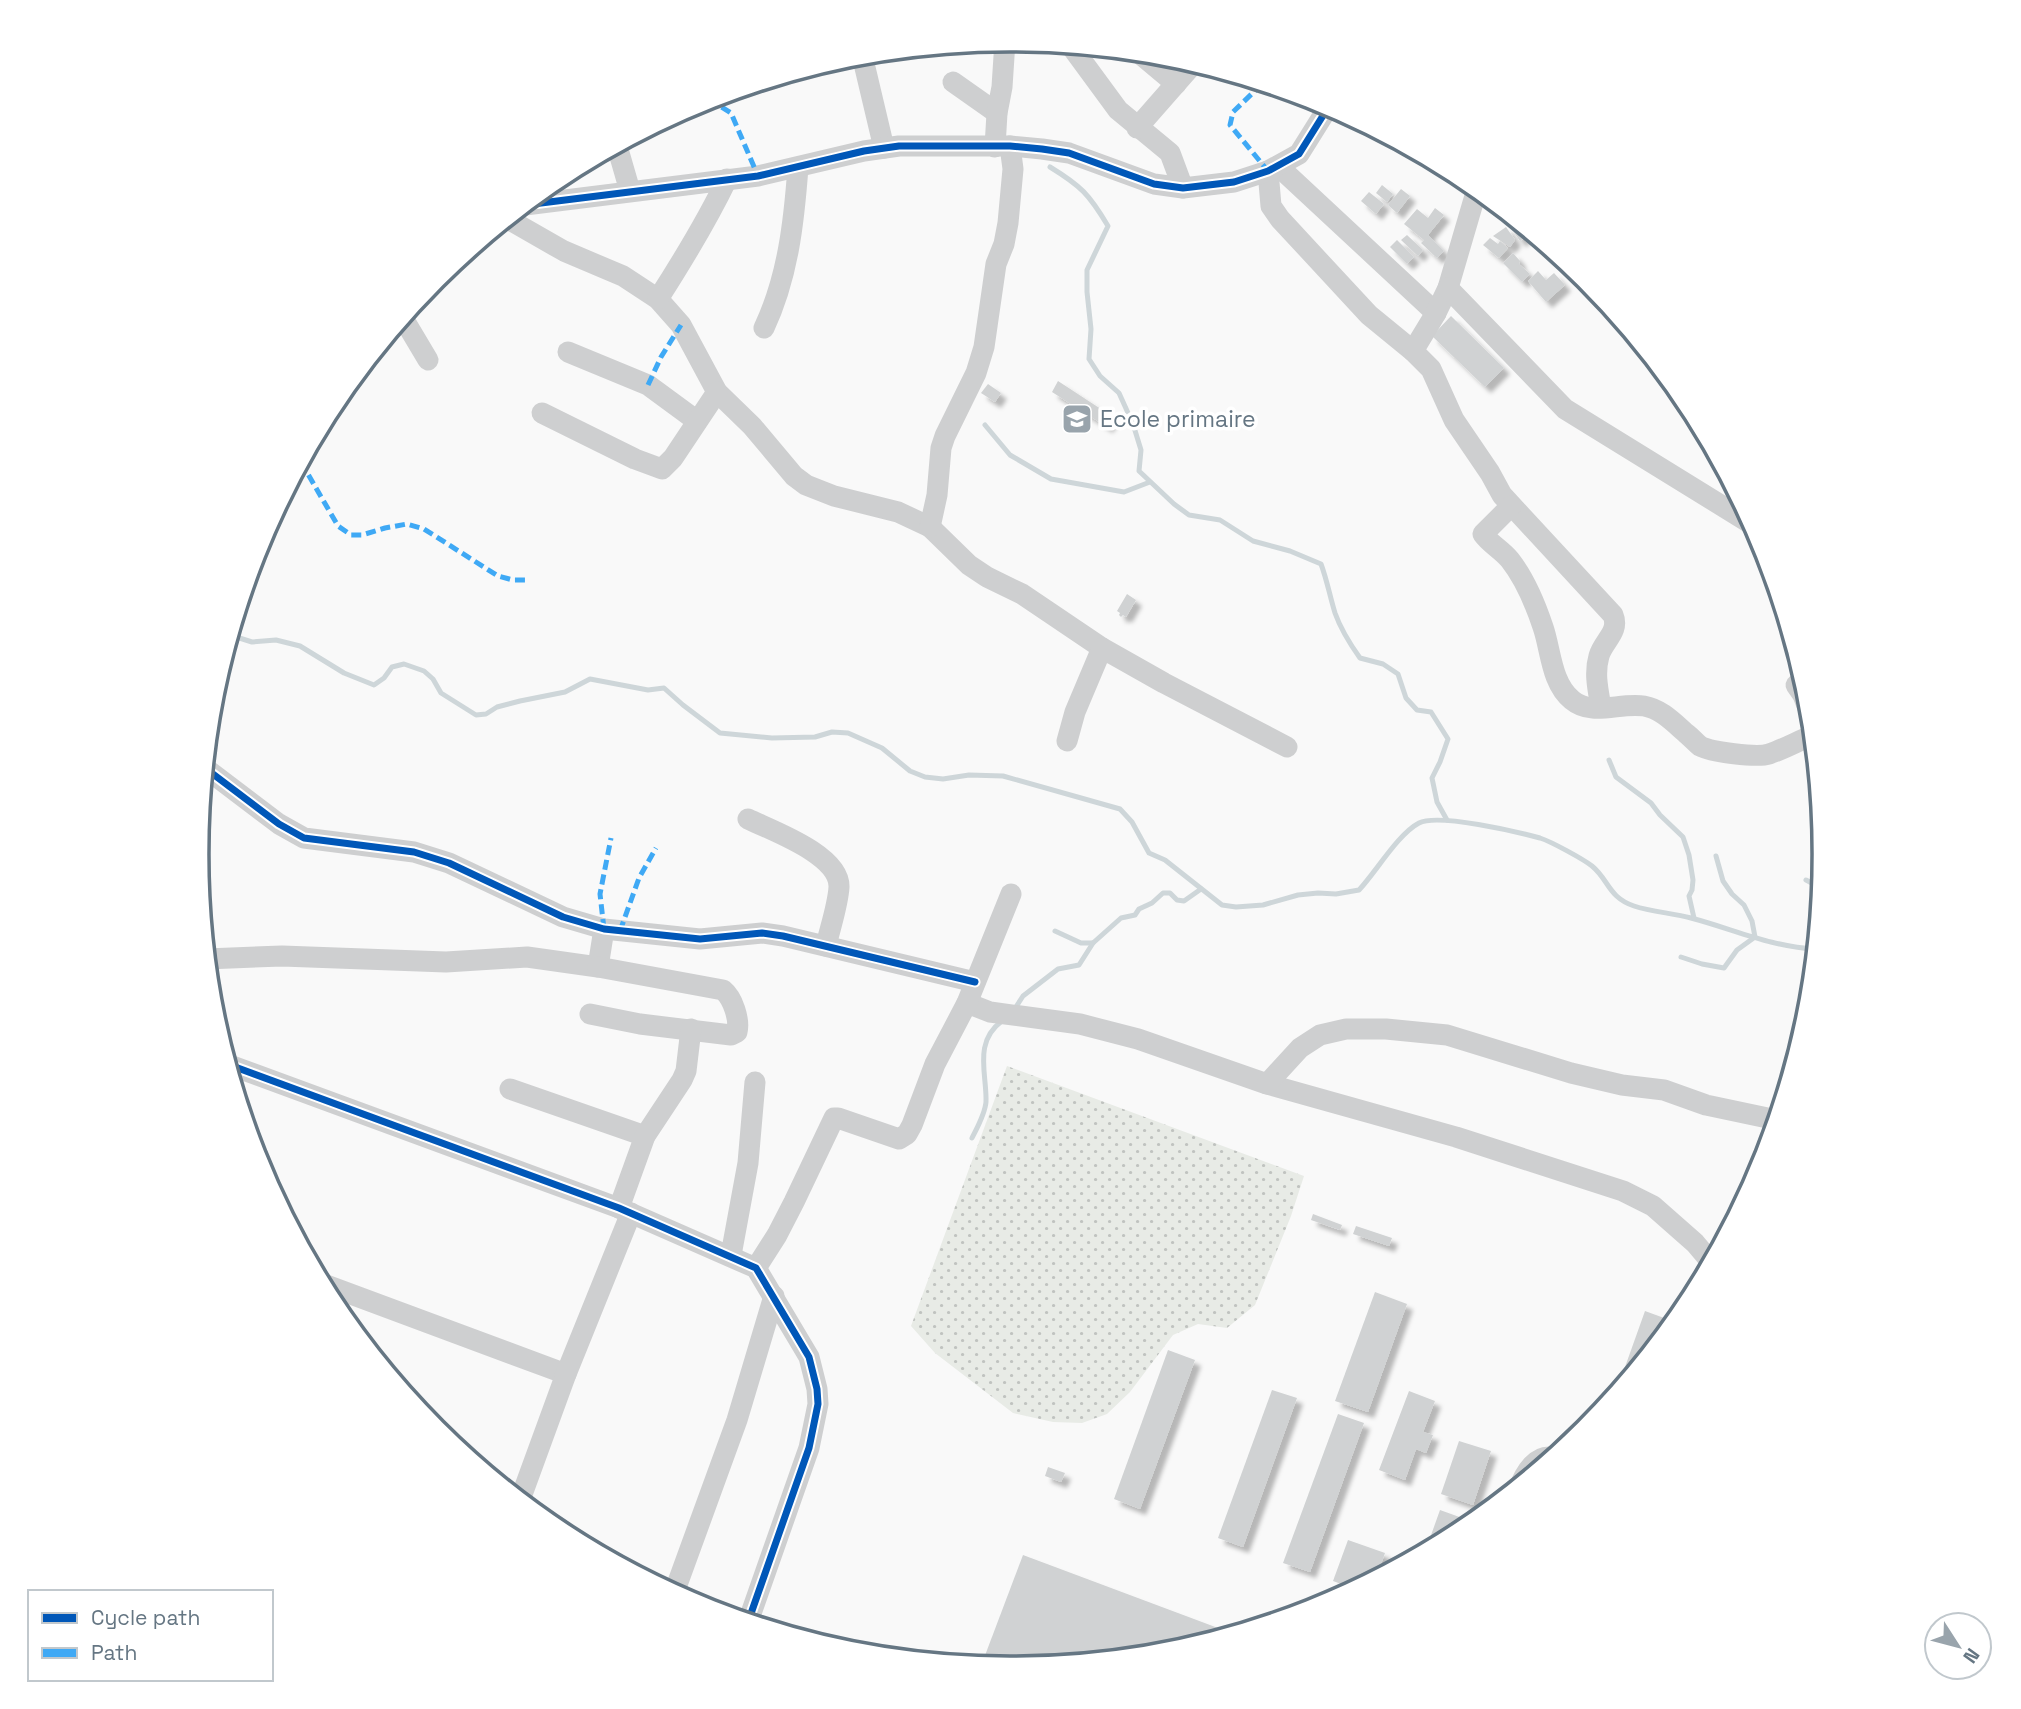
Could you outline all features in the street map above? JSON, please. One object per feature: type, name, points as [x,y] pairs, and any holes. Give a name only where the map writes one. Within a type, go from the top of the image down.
[{"type":"street","points":[[930,527],[944,436],[982,359],[996,264],[1008,223],[1013,169],[1002,147],[997,113],[1004,52]]},
{"type":"street","points":[[1077,55],[1118,110],[1170,153],[1183,188]]},
{"type":"street","points":[[865,66],[884,148]]},
{"type":"street","points":[[1154,66],[1176,84]]},
{"type":"street","points":[[1137,128],[1186,73]]},
{"type":"street","points":[[953,82],[997,113]]},
{"type":"street","points":[[544,202],[758,176],[884,148],[1042,149],[1069,153],[1154,184],[1183,188],[1234,182],[1299,155],[1323,116]]},
{"type":"street","points":[[619,154],[630,191]]},
{"type":"street","points":[[764,328],[788,257],[798,167]]},
{"type":"street","points":[[1273,168],[1436,313]]},
{"type":"street","points":[[1273,168],[1271,206],[1279,219],[1369,315],[1431,369],[1454,420],[1511,506],[1614,615],[1614,632],[1600,653],[1597,668],[1601,707]]},
{"type":"street","points":[[658,299],[688,252],[727,179]]},
{"type":"street","points":[[1413,351],[1448,288],[1474,200]]},
{"type":"street","points":[[516,223],[564,251],[623,276],[658,299],[681,325],[717,392],[752,426],[794,476],[806,485],[834,496],[898,512],[930,527],[969,565],[1022,594],[1102,648],[1287,747]]},
{"type":"street","points":[[1448,288],[1565,409],[1736,514]]},
{"type":"street","points":[[408,326],[428,359]]},
{"type":"street","points":[[568,352],[648,385],[697,421]]},
{"type":"street","points":[[542,413],[635,459],[662,469],[673,458],[717,392]]},
{"type":"street","points":[[1511,506],[1483,536],[1508,557],[1521,575],[1543,628],[1556,676],[1561,688],[1572,700],[1593,709],[1644,706],[1664,715],[1701,746],[1752,756],[1767,755],[1804,739]]},
{"type":"street","points":[[1067,741],[1082,694],[1102,648]]},
{"type":"street","points":[[213,774],[296,835],[414,852],[449,863],[563,917],[604,929],[700,939],[762,933],[975,982]]},
{"type":"street","points":[[748,819],[800,845],[825,860],[834,870],[839,886],[826,946]]},
{"type":"street","points":[[756,1268],[788,1213],[834,1118],[899,1139],[907,1134],[935,1065],[967,1003],[1011,894]]},
{"type":"street","points":[[598,967],[604,929]]},
{"type":"street","points":[[215,956],[446,962],[527,957],[723,990],[728,994],[739,1027],[737,1032],[731,1035],[640,1024],[590,1014]]},
{"type":"street","points":[[967,1003],[990,1012],[1080,1024],[1126,1036],[1267,1084],[1456,1137],[1623,1191],[1653,1206],[1706,1255]]},
{"type":"street","points":[[523,1492],[625,1210],[645,1136],[686,1071],[691,1029]]},
{"type":"street","points":[[1267,1084],[1300,1048],[1320,1035],[1346,1029],[1386,1029],[1447,1035],[1571,1073],[1622,1085],[1664,1090],[1706,1105],[1768,1118]]},
{"type":"street","points":[[238,1068],[625,1210],[756,1268],[809,1357],[818,1405],[809,1448],[751,1613]]},
{"type":"street","points":[[731,1255],[748,1163],[755,1082]]},
{"type":"street","points":[[510,1090],[645,1136]]},
{"type":"street","points":[[337,1289],[566,1374]]},
{"type":"street","points":[[677,1583],[737,1420],[774,1296]]},
{"type":"lane","points":[[1518,1475],[1533,1456],[1543,1454]]},
{"type":"shaded area","points":[[1007,1066],[1304,1176],[1255,1305],[1227,1328],[1198,1324],[1173,1335],[1130,1392],[1107,1414],[1082,1423],[1053,1422],[1013,1413],[935,1353],[911,1326]]},
{"type":"building","points":[[1382,185],[1393,194],[1387,202],[1376,193]]},
{"type":"building","points":[[1401,189],[1410,196],[1397,213],[1388,205]]},
{"type":"building","points":[[1369,192],[1384,204],[1376,214],[1361,201]]},
{"type":"building","points":[[1435,208],[1444,215],[1428,235],[1444,251],[1437,258],[1421,243],[1424,240],[1404,224],[1417,209],[1428,218]]},
{"type":"building","points":[[1506,227],[1515,240],[1510,247],[1493,236]]},
{"type":"building","points":[[1407,235],[1423,250],[1418,256],[1401,240]]},
{"type":"building","points":[[1490,238],[1498,244],[1500,241],[1508,248],[1499,258],[1483,245]]},
{"type":"building","points":[[1397,240],[1414,257],[1407,264],[1390,247]]},
{"type":"building","points":[[1513,253],[1520,261],[1519,264],[1530,274],[1522,282],[1503,263]]},
{"type":"building","points":[[1538,271],[1546,280],[1554,273],[1565,285],[1546,302],[1528,281]]},
{"type":"building","points":[[1451,316],[1504,368],[1485,387],[1432,336]]},
{"type":"building","points":[[1058,381],[1113,417],[1107,427],[1052,392]]},
{"type":"building","points":[[988,384],[1001,393],[995,402],[981,393]]},
{"type":"building","points":[[1127,594],[1136,600],[1126,617],[1121,617],[1117,611]]},
{"type":"building","points":[[1313,1214],[1342,1225],[1340,1230],[1311,1220]]},
{"type":"building","points":[[1356,1226],[1392,1238],[1389,1246],[1353,1234]]},
{"type":"building","points":[[1375,1292],[1407,1304],[1368,1412],[1335,1401]]},
{"type":"building","points":[[1645,1311],[1664,1318],[1647,1343],[1624,1370]]},
{"type":"building","points":[[1168,1350],[1195,1360],[1140,1509],[1114,1499]]},
{"type":"building","points":[[1272,1390],[1297,1398],[1243,1547],[1218,1538]]},
{"type":"building","points":[[1409,1391],[1435,1401],[1423,1432],[1433,1435],[1426,1453],[1416,1449],[1405,1480],[1379,1470]]},
{"type":"building","points":[[1338,1414],[1364,1423],[1310,1572],[1283,1563]]},
{"type":"building","points":[[1459,1441],[1491,1451],[1473,1505],[1441,1494]]},
{"type":"building","points":[[1048,1467],[1065,1473],[1061,1482],[1045,1476]]},
{"type":"building","points":[[1440,1510],[1461,1518],[1456,1521],[1430,1537]]},
{"type":"building","points":[[1348,1540],[1385,1553],[1380,1566],[1342,1584],[1333,1581]]},
{"type":"building","points":[[1023,1555],[1219,1629],[1115,1650],[1063,1655],[985,1656]]},
{"type":"waterway","points":[[1050,167],[1084,192],[1108,226],[1087,270],[1091,329],[1089,359],[1100,376],[1119,393],[1133,424],[1141,450],[1139,471],[1189,515],[1220,520],[1253,541],[1290,551],[1321,564],[1337,619],[1360,658],[1383,664],[1398,674],[1406,698],[1417,710],[1431,712],[1448,739],[1432,778],[1437,802],[1447,820]]},
{"type":"waterway","points":[[985,425],[1010,455],[1051,479],[1124,492],[1150,482]]},
{"type":"waterway","points":[[239,638],[252,642],[276,640],[300,646],[344,673],[374,685],[384,678],[392,667],[404,664],[424,671],[433,679],[441,693],[476,715],[520,701],[565,692],[590,679],[648,690],[664,688],[720,733],[772,738],[848,733],[882,748],[910,771],[925,777],[943,779],[969,775],[1003,776],[1120,809],[1132,822],[1149,853],[1165,860],[1222,905],[1263,905],[1298,895],[1336,894],[1359,890],[1411,828],[1419,823],[1443,820],[1497,828],[1545,840],[1592,866],[1619,898],[1634,906],[1807,949]]},
{"type":"waterway","points":[[1609,760],[1616,777],[1651,803],[1683,837],[1693,880],[1689,896],[1694,918]]},
{"type":"waterway","points":[[1681,957],[1724,968],[1737,950],[1755,937],[1752,921],[1744,905],[1723,881],[1716,856]]},
{"type":"waterway","points":[[1806,880],[1811,883]]},
{"type":"waterway","points":[[1055,931],[1081,943],[1093,943],[1121,918],[1135,915],[1139,909],[1152,903],[1163,893],[1170,893],[1177,900],[1184,901],[1201,889]]},
{"type":"waterway","points":[[1014,1010],[1023,996],[1058,969],[1079,965],[1093,943]]},
{"type":"waterway","points":[[972,1138],[986,1102],[984,1048],[993,1029],[1002,1021]]},
{"type":"marked path","points":[[1255,91],[1233,112],[1230,125],[1268,171]]},
{"type":"marked path","points":[[722,107],[731,113],[758,176]]},
{"type":"marked path","points":[[648,385],[661,357],[681,325]]},
{"type":"marked path","points":[[306,471],[338,526],[351,535],[362,535],[407,524],[424,529],[498,576],[528,580]]},
{"type":"marked path","points":[[604,929],[600,894],[611,838]]},
{"type":"marked path","points":[[620,931],[639,878],[656,848]]},
{"type":"cycle path","points":[[544,203],[758,176],[864,151],[899,146],[1010,146],[1042,149],[1069,153],[1154,184],[1183,188],[1234,182],[1268,171],[1299,154],[1322,116]]},
{"type":"cycle path","points":[[213,774],[279,824],[304,838],[414,852],[449,863],[563,917],[604,929],[700,939],[762,933],[975,982]]},
{"type":"cycle path","points":[[238,1068],[619,1208],[756,1268],[809,1357],[818,1404],[809,1448],[751,1613]]},
{"type":"place","name":"Ecole primaire","points":[[1077,419]]}]
